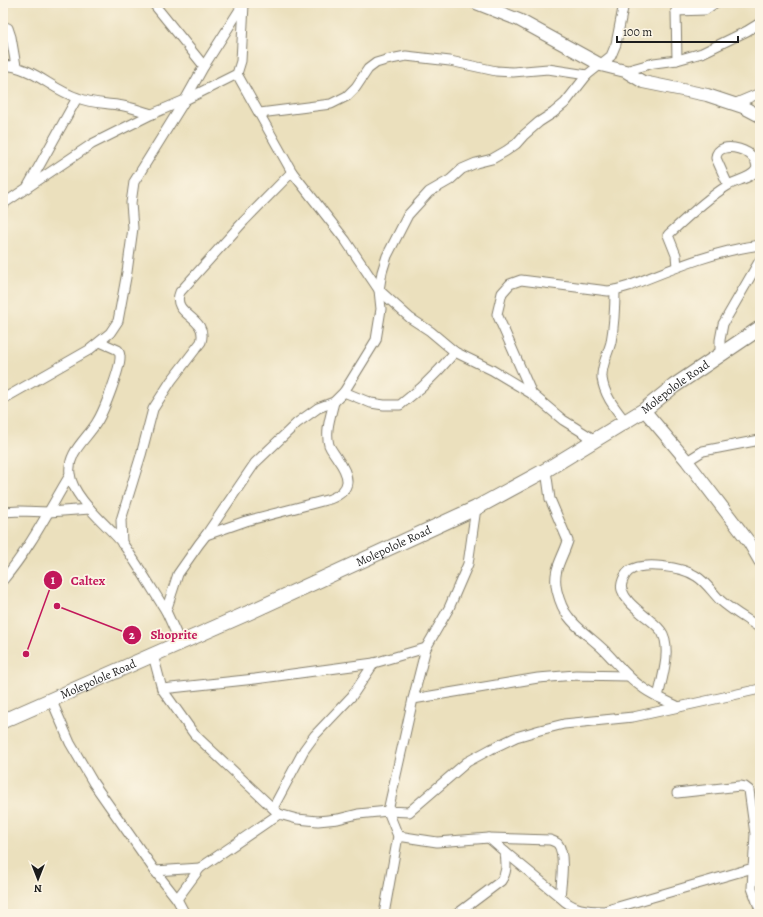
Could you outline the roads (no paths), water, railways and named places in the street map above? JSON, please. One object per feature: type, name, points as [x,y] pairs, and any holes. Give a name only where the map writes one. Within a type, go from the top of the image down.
[{"type":"main road","name":"Molepolole Road","points":[[3,721],[248,613],[476,508],[546,470],[644,410],[674,386],[760,328]]},
{"type":"street","points":[[153,3],[204,66]]},
{"type":"street","points":[[3,399],[100,342],[110,333],[118,321],[133,228],[131,203],[134,182],[186,100],[204,66],[244,3]]},
{"type":"street","points":[[3,204],[92,144],[152,114],[186,100],[237,74],[241,61],[244,3]]},
{"type":"street","points":[[476,3],[519,20],[602,65],[625,71],[642,82],[707,95],[743,107],[760,116]]},
{"type":"street","points":[[166,611],[178,574],[206,536],[255,463],[297,423],[318,408],[334,402],[344,392],[376,340],[381,309],[379,290],[382,272],[387,256],[408,215],[429,192],[450,180],[462,170],[476,163],[492,159],[516,144],[529,131],[553,113],[588,75],[602,65],[611,56],[616,44],[624,3]]},
{"type":"street","points":[[677,60],[678,7],[706,10],[715,3]]},
{"type":"street","points":[[625,71],[702,53],[760,23]]},
{"type":"street","points":[[3,26],[8,28],[12,37],[16,66]]},
{"type":"street","points":[[260,113],[331,104],[347,96],[356,87],[368,69],[376,63],[406,56],[450,61],[496,71],[513,72],[548,69],[588,75]]},
{"type":"street","points":[[3,64],[16,66],[27,70],[77,98],[118,105],[152,114]]},
{"type":"street","points":[[237,74],[292,172],[346,241],[379,290],[410,318],[430,331],[455,352],[492,370],[532,394],[563,420],[595,440]]},
{"type":"street","points":[[734,104],[760,93]]},
{"type":"street","points":[[26,188],[77,98]]},
{"type":"street","points":[[677,267],[676,255],[668,235],[728,185],[755,172],[757,163],[755,158],[746,151],[737,148],[723,148],[716,154],[716,158],[728,185]]},
{"type":"street","points":[[122,544],[121,520],[152,409],[201,342],[203,337],[202,330],[198,324],[178,303],[180,292],[244,221],[292,172]]},
{"type":"street","points":[[532,394],[497,314],[502,293],[510,284],[521,280],[608,291],[615,290],[722,252],[736,248],[760,245]]},
{"type":"street","points":[[720,356],[720,340],[723,324],[760,260]]},
{"type":"street","points":[[615,290],[615,316],[611,342],[602,368],[602,378],[604,388],[610,401],[625,421]]},
{"type":"street","points":[[100,342],[118,350],[120,359],[113,384],[97,422],[80,443],[69,464],[72,485],[90,509],[122,544],[166,611],[180,642]]},
{"type":"street","points":[[344,392],[371,403],[400,405],[422,387],[455,352]]},
{"type":"street","points":[[206,536],[246,521],[330,500],[343,493],[348,482],[347,476],[329,444],[328,424],[334,402]]},
{"type":"street","points":[[644,410],[687,461],[749,542],[760,561]]},
{"type":"street","points":[[687,461],[703,451],[760,440]]},
{"type":"street","points":[[546,470],[550,500],[568,541],[555,573],[556,590],[568,617],[604,650],[627,676],[658,697],[679,707]]},
{"type":"street","points":[[3,580],[14,566],[49,512],[70,475]]},
{"type":"street","points":[[384,914],[398,836],[388,811],[413,700],[426,648],[449,608],[468,564],[476,508]]},
{"type":"street","points":[[3,512],[49,512],[90,509]]},
{"type":"street","points":[[658,697],[666,664],[666,645],[663,633],[630,604],[624,596],[621,588],[627,572],[636,567],[647,566],[677,569],[691,574],[704,583],[720,600],[760,628]]},
{"type":"street","points":[[162,689],[374,663],[426,648]]},
{"type":"street","points":[[153,654],[162,689],[194,734],[276,811],[297,819],[318,822],[358,814],[388,811],[409,812],[467,762],[516,737],[564,724],[633,717],[760,689]]},
{"type":"street","points":[[178,899],[200,868],[276,811],[308,745],[324,724],[352,696],[374,663]]},
{"type":"street","points":[[413,700],[538,678],[576,675],[627,676]]},
{"type":"street","points":[[51,700],[70,742],[94,784],[155,871],[178,899],[185,914]]},
{"type":"street","points":[[677,793],[740,786],[749,790],[755,834],[752,888],[760,910]]},
{"type":"street","points":[[398,836],[437,842],[489,838],[550,840],[557,843],[561,849],[562,865],[560,897]]},
{"type":"street","points":[[489,838],[568,905],[588,911],[604,911],[753,868]]},
{"type":"street","points":[[457,914],[501,881],[505,875],[507,866],[505,852]]},
{"type":"street","points":[[155,871],[200,868]]},
{"type":"place","name":"Shoprite","points":[[57,606]]},
{"type":"place","name":"Caltex","points":[[26,654]]}]
